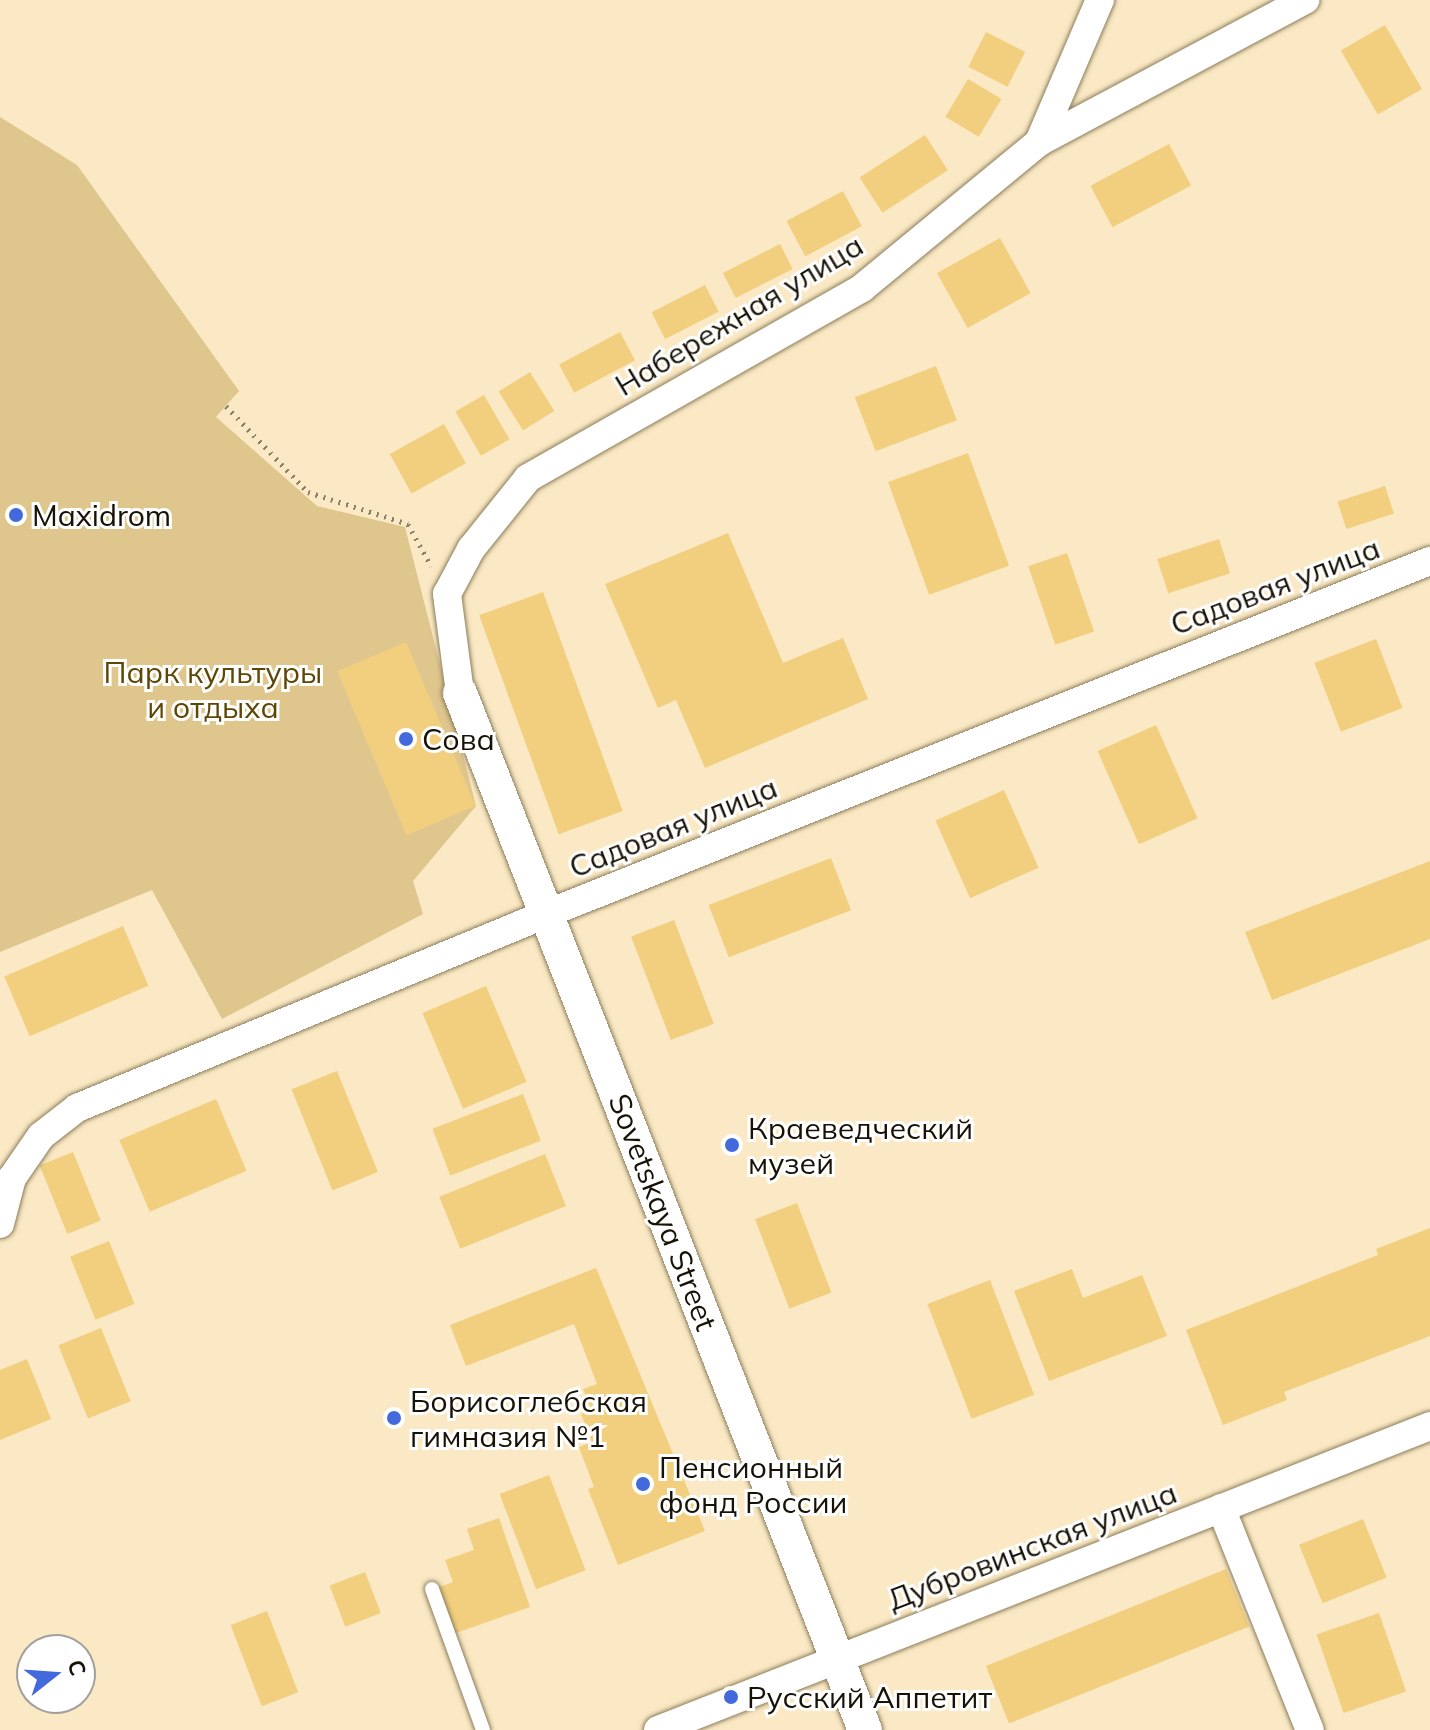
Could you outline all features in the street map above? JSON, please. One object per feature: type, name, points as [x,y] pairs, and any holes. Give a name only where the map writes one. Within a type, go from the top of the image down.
[{"type":"street","points":[[1039,142],[1100,0]]},
{"type":"street","name":"Набережная улица","points":[[447,594],[471,549],[528,478],[862,288],[1039,142],[1305,0]]},
{"type":"street","name":"Садовая улица","points":[[0,1224],[12,1178],[41,1136],[77,1108],[546,914],[1430,561]]},
{"type":"street","points":[[447,594],[460,693]]},
{"type":"street","name":"Sovetskaya Street","points":[[460,693],[865,1730]]},
{"type":"street","name":"Дубровинская улица","points":[[658,1730],[1430,1426]]},
{"type":"street","points":[[1221,1508],[1310,1730]]},
{"type":"lane","points":[[432,1589],[483,1730]]},
{"type":"path","points":[[226,406],[308,492],[408,524],[447,594]]},
{"type":"green space","name":"Парк культуры и отдыха","points":[[0,117],[77,165],[239,391],[216,417],[317,506],[405,527],[476,806],[413,881],[423,914],[222,1019],[152,890],[0,952]]},
{"type":"building","points":[[1385,25],[1422,89],[1378,115],[1341,50]]},
{"type":"building","points":[[986,32],[1025,52],[1007,87],[968,67]]},
{"type":"building","points":[[968,79],[1001,99],[979,137],[945,117]]},
{"type":"building","points":[[925,135],[948,170],[882,213],[860,177]]},
{"type":"building","points":[[1169,144],[1191,185],[1112,227],[1090,186]]},
{"type":"building","points":[[843,191],[862,226],[805,256],[786,221]]},
{"type":"building","points":[[1000,238],[1031,293],[968,328],[937,273]]},
{"type":"building","points":[[780,244],[793,269],[736,298],[723,273]]},
{"type":"building","points":[[705,285],[719,312],[665,339],[652,312]]},
{"type":"building","points":[[620,332],[635,360],[574,393],[559,364]]},
{"type":"building","points":[[936,366],[957,420],[876,451],[855,397]]},
{"type":"building","points":[[530,372],[554,411],[523,431],[499,392]]},
{"type":"building","points":[[484,395],[510,439],[481,456],[455,412]]},
{"type":"building","points":[[444,424],[466,463],[412,493],[390,454]]},
{"type":"building","points":[[968,453],[1009,566],[929,595],[888,482]]},
{"type":"building","points":[[1385,486],[1394,514],[1346,529],[1337,501]]},
{"type":"building","points":[[728,533],[783,663],[843,638],[868,699],[705,768],[676,700],[658,708],[605,584]]},
{"type":"building","points":[[1219,539],[1230,573],[1168,593],[1157,559]]},
{"type":"building","points":[[1067,553],[1094,631],[1055,645],[1028,566]]},
{"type":"building","points":[[543,592],[623,811],[559,834],[479,615]]},
{"type":"building","points":[[1376,639],[1403,708],[1341,732],[1314,663]]},
{"type":"building","name":"Сова","points":[[406,642],[476,806],[407,835],[337,671]]},
{"type":"building","points":[[1156,725],[1197,818],[1139,844],[1098,751]]},
{"type":"building","points":[[1004,790],[1039,868],[970,898],[935,821]]},
{"type":"building","points":[[831,858],[851,910],[729,957],[709,905]]},
{"type":"building","points":[[1430,861],[1430,939],[1272,1000],[1245,932]]},
{"type":"building","points":[[674,920],[714,1024],[671,1040],[631,936]]},
{"type":"building","points":[[123,926],[148,986],[30,1036],[4,976]]},
{"type":"building","points":[[486,986],[527,1082],[463,1109],[422,1013]]},
{"type":"building","points":[[337,1071],[378,1172],[332,1190],[292,1089]]},
{"type":"building","points":[[523,1094],[541,1141],[450,1175],[432,1129]]},
{"type":"building","points":[[216,1099],[246,1171],[150,1212],[119,1140]]},
{"type":"building","points":[[73,1152],[101,1221],[67,1234],[40,1165]]},
{"type":"building","points":[[545,1154],[566,1206],[460,1249],[439,1197]]},
{"type":"building","points":[[797,1203],[831,1293],[789,1309],[755,1219]]},
{"type":"building","points":[[1430,1228],[1430,1336],[1284,1392],[1287,1400],[1223,1425],[1186,1330],[1378,1255],[1376,1249]]},
{"type":"building","points":[[109,1241],[134,1304],[96,1320],[70,1257]]},
{"type":"building","points":[[596,1268],[705,1531],[618,1565],[588,1489],[594,1487],[579,1447],[592,1442],[581,1414],[591,1410],[583,1389],[597,1384],[574,1324],[466,1366],[450,1325]]},
{"type":"building","points":[[1072,1269],[1083,1298],[1142,1275],[1167,1336],[1049,1381],[1014,1291]]},
{"type":"building","points":[[990,1280],[1034,1395],[972,1419],[927,1304]]},
{"type":"building","points":[[101,1328],[131,1401],[88,1418],[58,1345]]},
{"type":"building","points":[[27,1359],[51,1419],[0,1440],[0,1370]]},
{"type":"building","points":[[549,1475],[586,1570],[536,1589],[500,1494]]},
{"type":"building","points":[[499,1518],[530,1607],[453,1634],[437,1588],[453,1582],[445,1560],[474,1550],[467,1529]]},
{"type":"building","points":[[1363,1519],[1387,1577],[1323,1603],[1299,1545]]},
{"type":"building","points":[[1226,1569],[1249,1626],[1009,1724],[986,1666]]},
{"type":"building","points":[[365,1572],[381,1613],[345,1627],[330,1586]]},
{"type":"building","points":[[267,1611],[298,1692],[262,1706],[231,1625]]},
{"type":"building","points":[[1379,1613],[1406,1691],[1344,1713],[1317,1634]]},
{"type":"place","name":"Maxidrom","points":[[16,515]]},
{"type":"place","name":"Сова","points":[[406,739]]},
{"type":"place","name":"Краеведческий музей","points":[[732,1145]]},
{"type":"place","name":"Борисоглебская гимназия №1","points":[[394,1418]]},
{"type":"place","name":"Пенсионный фонд России","points":[[643,1484]]},
{"type":"place","name":"Русский Аппетит","points":[[731,1697]]}]
